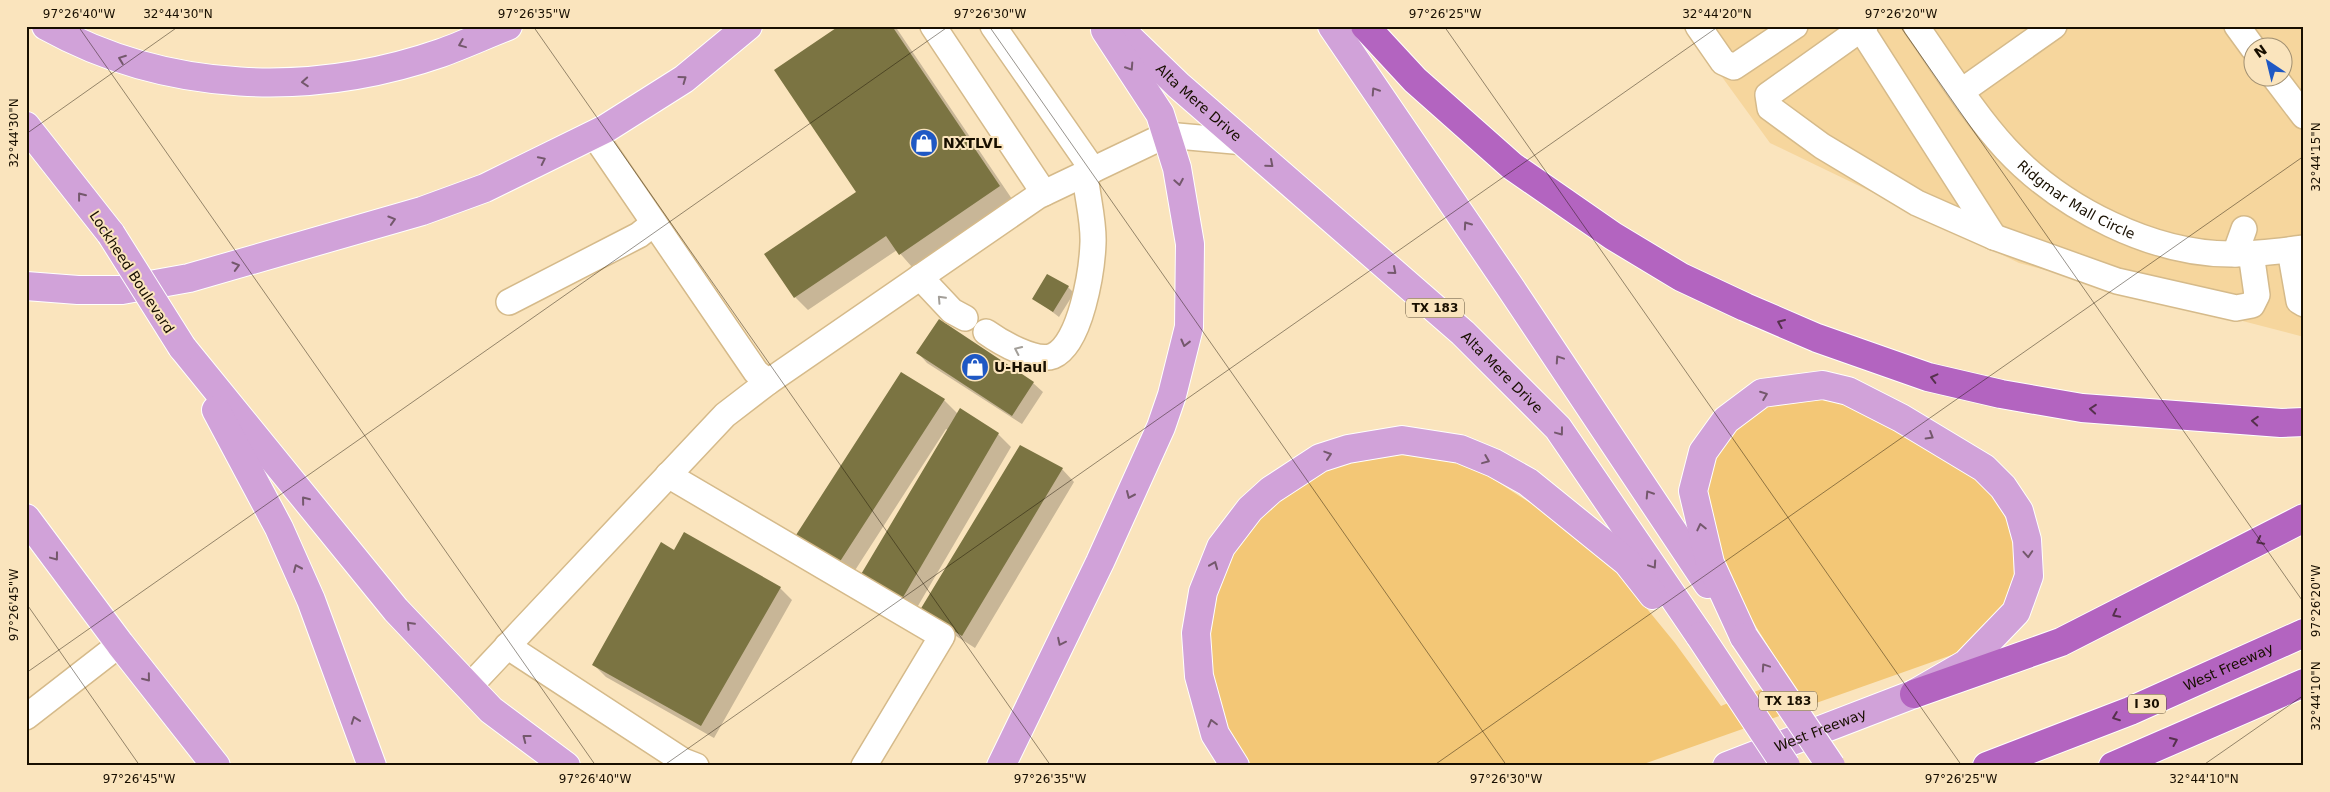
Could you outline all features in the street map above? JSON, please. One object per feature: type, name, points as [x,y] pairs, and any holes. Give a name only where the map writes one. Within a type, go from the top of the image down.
[{"type":"highway","points":[[1365,26],[1415,80],[1512,166],[1613,236],[1681,277],[1745,308],[1817,338],[1928,377],[2001,394],[2082,408],[2281,423],[2304,422]]},
{"type":"highway","points":[[1914,694],[2061,642],[2304,518]]},
{"type":"highway","name":"West Freeway","points":[[1987,766],[2130,712],[2304,633]]},
{"type":"highway","points":[[2113,766],[2304,683]]},
{"type":"main road","points":[[46,26],[64,36],[133,63],[191,77],[254,84],[308,82],[363,74],[440,54],[508,26]]},
{"type":"main road","points":[[26,286],[78,290],[122,290],[189,278],[431,207],[484,188],[594,135],[684,80],[748,26]]},
{"type":"main road","points":[[1001,766],[1100,562],[1161,427],[1172,395],[1189,327],[1190,244],[1177,168],[1160,114],[1103,26]]},
{"type":"main road","name":"Alta Mere Drive","points":[[1117,26],[1178,85],[1463,333],[1558,428],[1786,766]]},
{"type":"main road","name":"TX 183","points":[[1332,26],[1512,290],[1831,766]]},
{"type":"main road","name":"Lockheed Boulevard","points":[[26,126],[111,234],[182,347]]},
{"type":"main road","points":[[182,347],[396,610],[491,710],[566,766]]},
{"type":"main road","points":[[182,347],[280,528],[311,600],[372,766]]},
{"type":"main road","name":"West Freeway","points":[[1727,766],[1914,694],[1966,664],[2016,612],[2029,576],[2027,540],[2019,511],[2003,486],[1984,468],[1900,418],[1848,391],[1823,385],[1762,393],[1726,420],[1703,452],[1693,491],[1710,563],[1744,637]]},
{"type":"main road","points":[[1235,766],[1215,734],[1199,676],[1196,633],[1203,592],[1221,546],[1250,509],[1295,472],[1320,458],[1348,449],[1402,440],[1460,449],[1494,463],[1528,482],[1627,562],[1666,610],[1700,636]]},
{"type":"main road","points":[[26,518],[120,644],[216,766]]},
{"type":"main road","points":[[174,712],[209,766]]},
{"type":"street","points":[[933,26],[1050,190],[1082,193],[1088,201]]},
{"type":"street","points":[[986,332],[1024,353],[1053,356],[1069,342],[1080,314],[1089,275],[1093,242],[1088,201],[1089,172],[993,26]]},
{"type":"street","points":[[1698,26],[1723,62],[1734,67],[1795,26]]},
{"type":"street","name":"Ridgmar Mall Circle","points":[[1916,26],[1990,129],[2014,157],[2044,183],[2071,202],[2107,222],[2154,242],[2182,248],[2243,254],[2297,249]]},
{"type":"street","points":[[1962,91],[2054,26]]},
{"type":"street","points":[[2237,26],[2246,38]]},
{"type":"street","points":[[1994,237],[1863,28],[1768,95],[1770,108],[1822,146],[1917,203],[1994,237],[2117,281],[2236,308],[2252,305],[2257,295],[2243,254],[2244,229]]},
{"type":"street","points":[[2283,88],[2304,116]]},
{"type":"street","points":[[594,135],[756,372],[768,382]]},
{"type":"street","points":[[469,687],[725,415],[768,382],[1050,190],[1166,135],[1245,142]]},
{"type":"street","points":[[509,302],[639,235],[654,223]]},
{"type":"street","points":[[2297,249],[2300,301],[2304,304]]},
{"type":"street","points":[[920,277],[952,311],[965,318]]},
{"type":"street","points":[[668,475],[942,636],[864,766]]},
{"type":"street","points":[[26,717],[120,644]]},
{"type":"street","points":[[507,646],[683,761],[696,766]]},
{"type":"shaded area","points":[[1685,26],[2304,26],[2304,337],[2019,263],[1770,143]]},
{"type":"shaded area","points":[[1796,397],[1850,402],[1938,454],[1990,489],[2013,532],[2014,583],[1996,623],[1966,650],[1638,766],[1250,766],[1219,716],[1205,630],[1229,551],[1286,489],[1330,465],[1396,450],[1465,461],[1594,544],[1675,643],[1721,706],[1788,678],[1721,570],[1710,526],[1706,480],[1716,447],[1763,404]]},
{"type":"building","points":[[839,26],[892,26],[1000,186],[899,255],[886,236],[794,298],[764,254],[856,192],[774,70]]},
{"type":"building","points":[[1047,274],[1069,286],[1053,312],[1032,299]]},
{"type":"building","name":"U-Haul","points":[[939,319],[1034,382],[1012,416],[916,353]]},
{"type":"building","points":[[901,372],[945,399],[839,563],[796,535]]},
{"type":"building","points":[[960,408],[999,433],[902,599],[860,576]]},
{"type":"building","points":[[1020,445],[1063,468],[962,636],[920,610]]},
{"type":"building","points":[[684,532],[781,587],[701,726],[592,665],[661,542],[674,550]]},
{"type":"place","name":"NXTLVL","points":[[924,143]]},
{"type":"place","name":"U-Haul","points":[[975,367]]}]
